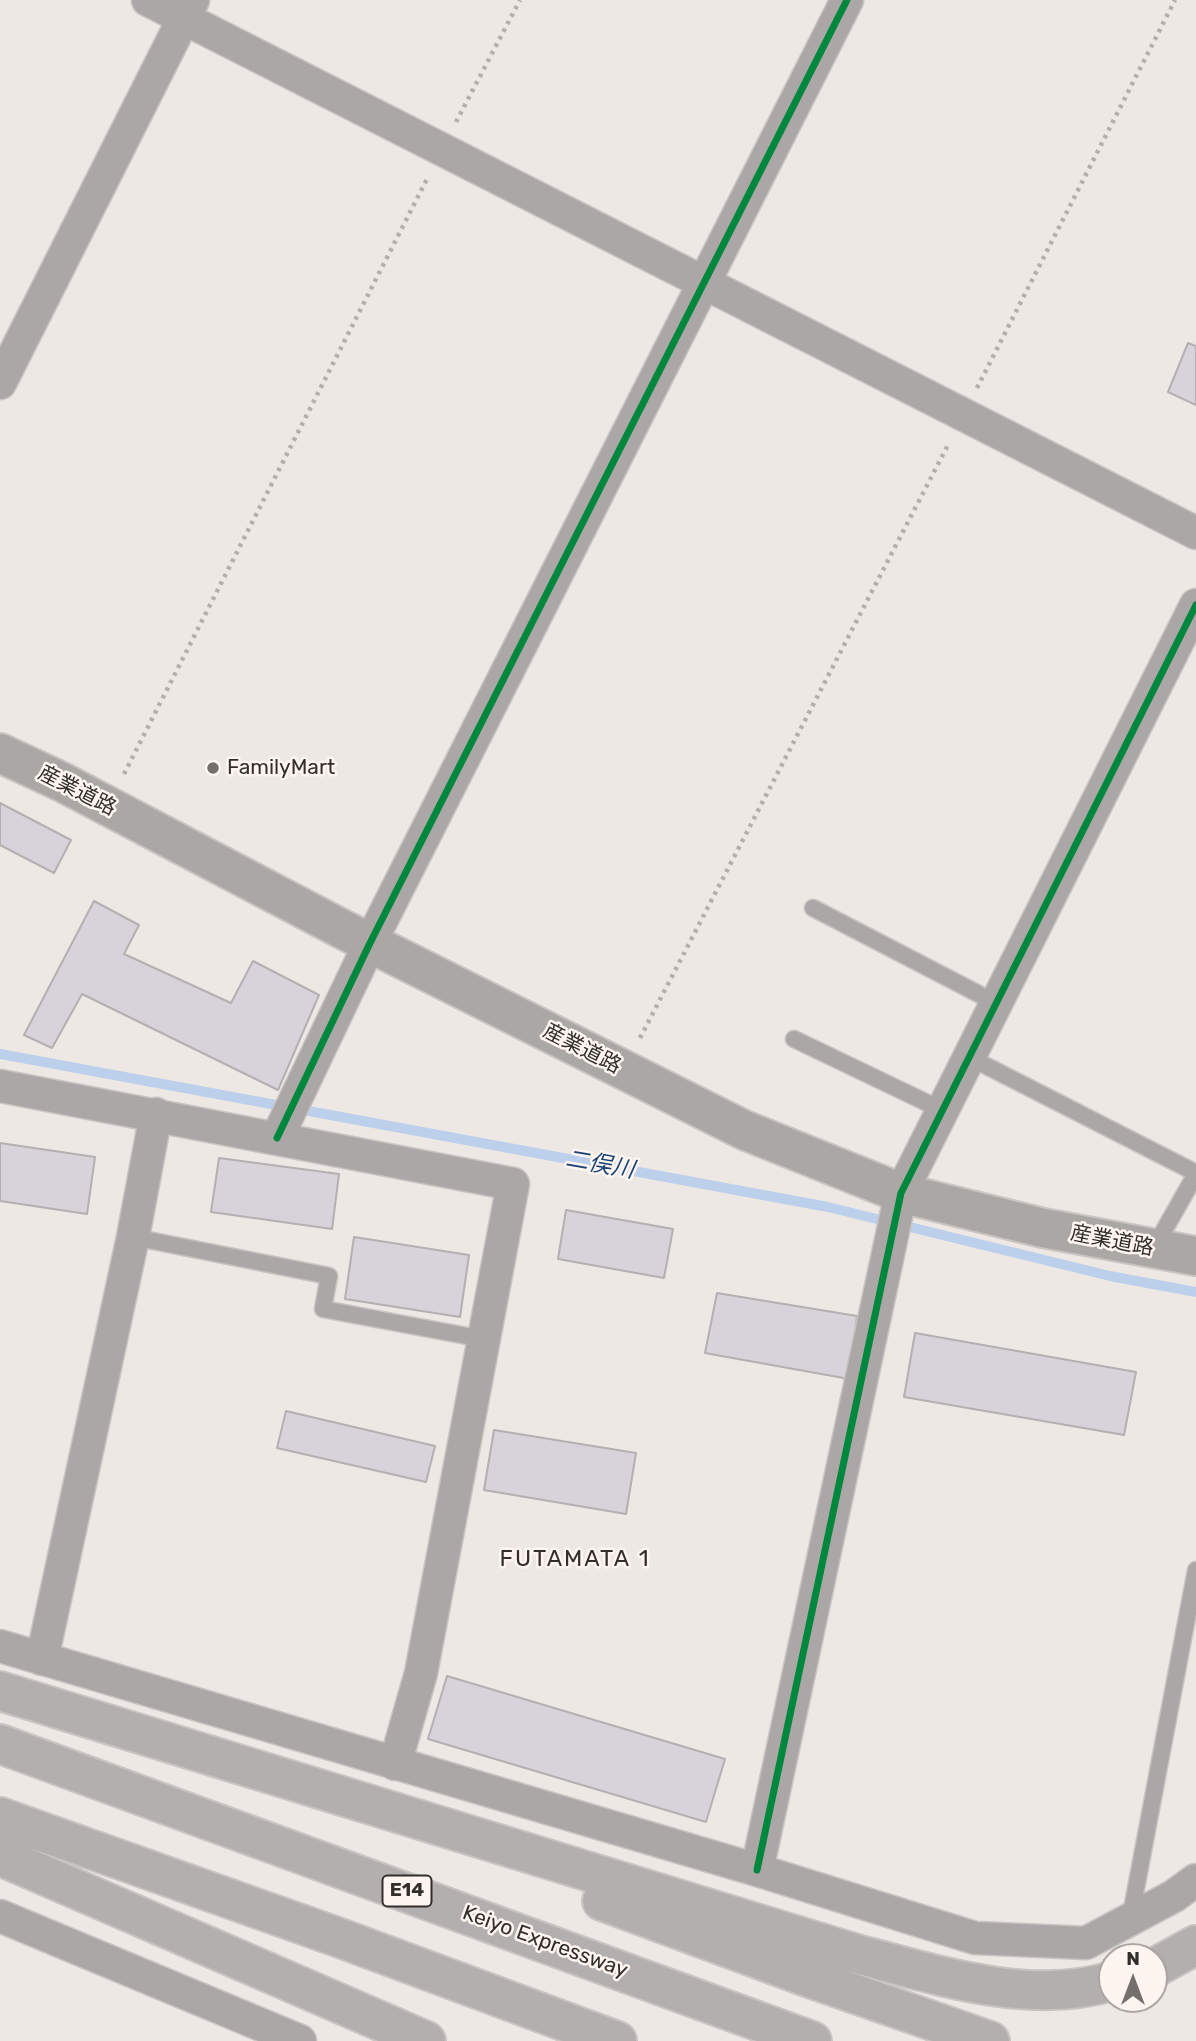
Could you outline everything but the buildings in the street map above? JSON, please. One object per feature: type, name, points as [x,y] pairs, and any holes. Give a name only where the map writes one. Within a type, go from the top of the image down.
[{"type":"highway","points":[[0,1691],[857,1954],[959,1981],[1036,1990],[1098,1986]]},
{"type":"highway","name":"Keiyo Expressway","points":[[0,1744],[812,2041]]},
{"type":"highway","points":[[203,1753],[791,1971],[990,2041]]},
{"type":"highway","points":[[0,1817],[340,1938],[617,2041]]},
{"type":"highway","points":[[0,1856],[426,2041]]},
{"type":"highway","points":[[1168,1960],[1196,1945]]},
{"type":"main road","name":"産業道路","points":[[0,753],[108,806],[370,943],[744,1130],[901,1193],[1043,1228],[1196,1256]]},
{"type":"street","points":[[148,0],[188,9],[442,151],[1196,533]]},
{"type":"street","points":[[277,1138],[370,943],[847,0]]},
{"type":"street","points":[[0,383],[188,9]]},
{"type":"street","points":[[757,1870],[901,1193],[1196,605]]},
{"type":"street","points":[[0,1086],[513,1184],[421,1673],[395,1764]]},
{"type":"street","points":[[43,1659],[133,1237],[156,1114]]},
{"type":"street","points":[[0,1646],[757,1870],[975,1938],[1086,1943],[1174,1896],[1196,1880]]},
{"type":"street","points":[[0,1916],[300,2041]]},
{"type":"lane","points":[[813,908],[996,1003]]},
{"type":"lane","points":[[794,1040],[942,1110]]},
{"type":"lane","points":[[969,1057],[1196,1174],[1153,1250]]},
{"type":"lane","points":[[133,1237],[330,1276],[323,1310],[483,1339]]},
{"type":"lane","points":[[1130,1920],[1196,1570]]},
{"type":"path","points":[[108,806],[520,0]]},
{"type":"path","points":[[623,1069],[1175,0]]},
{"type":"waterway","name":"二俣川","points":[[0,1054],[828,1207],[1110,1276],[1196,1292]]},
{"type":"cycle path","points":[[277,1138],[370,943],[847,0]]},
{"type":"cycle path","points":[[757,1870],[901,1193],[1196,605]]},
{"type":"place","name":"FamilyMart","points":[[213,768]]},
{"type":"district","name":"FUTAMATA 1","points":[[575,1559]]}]
